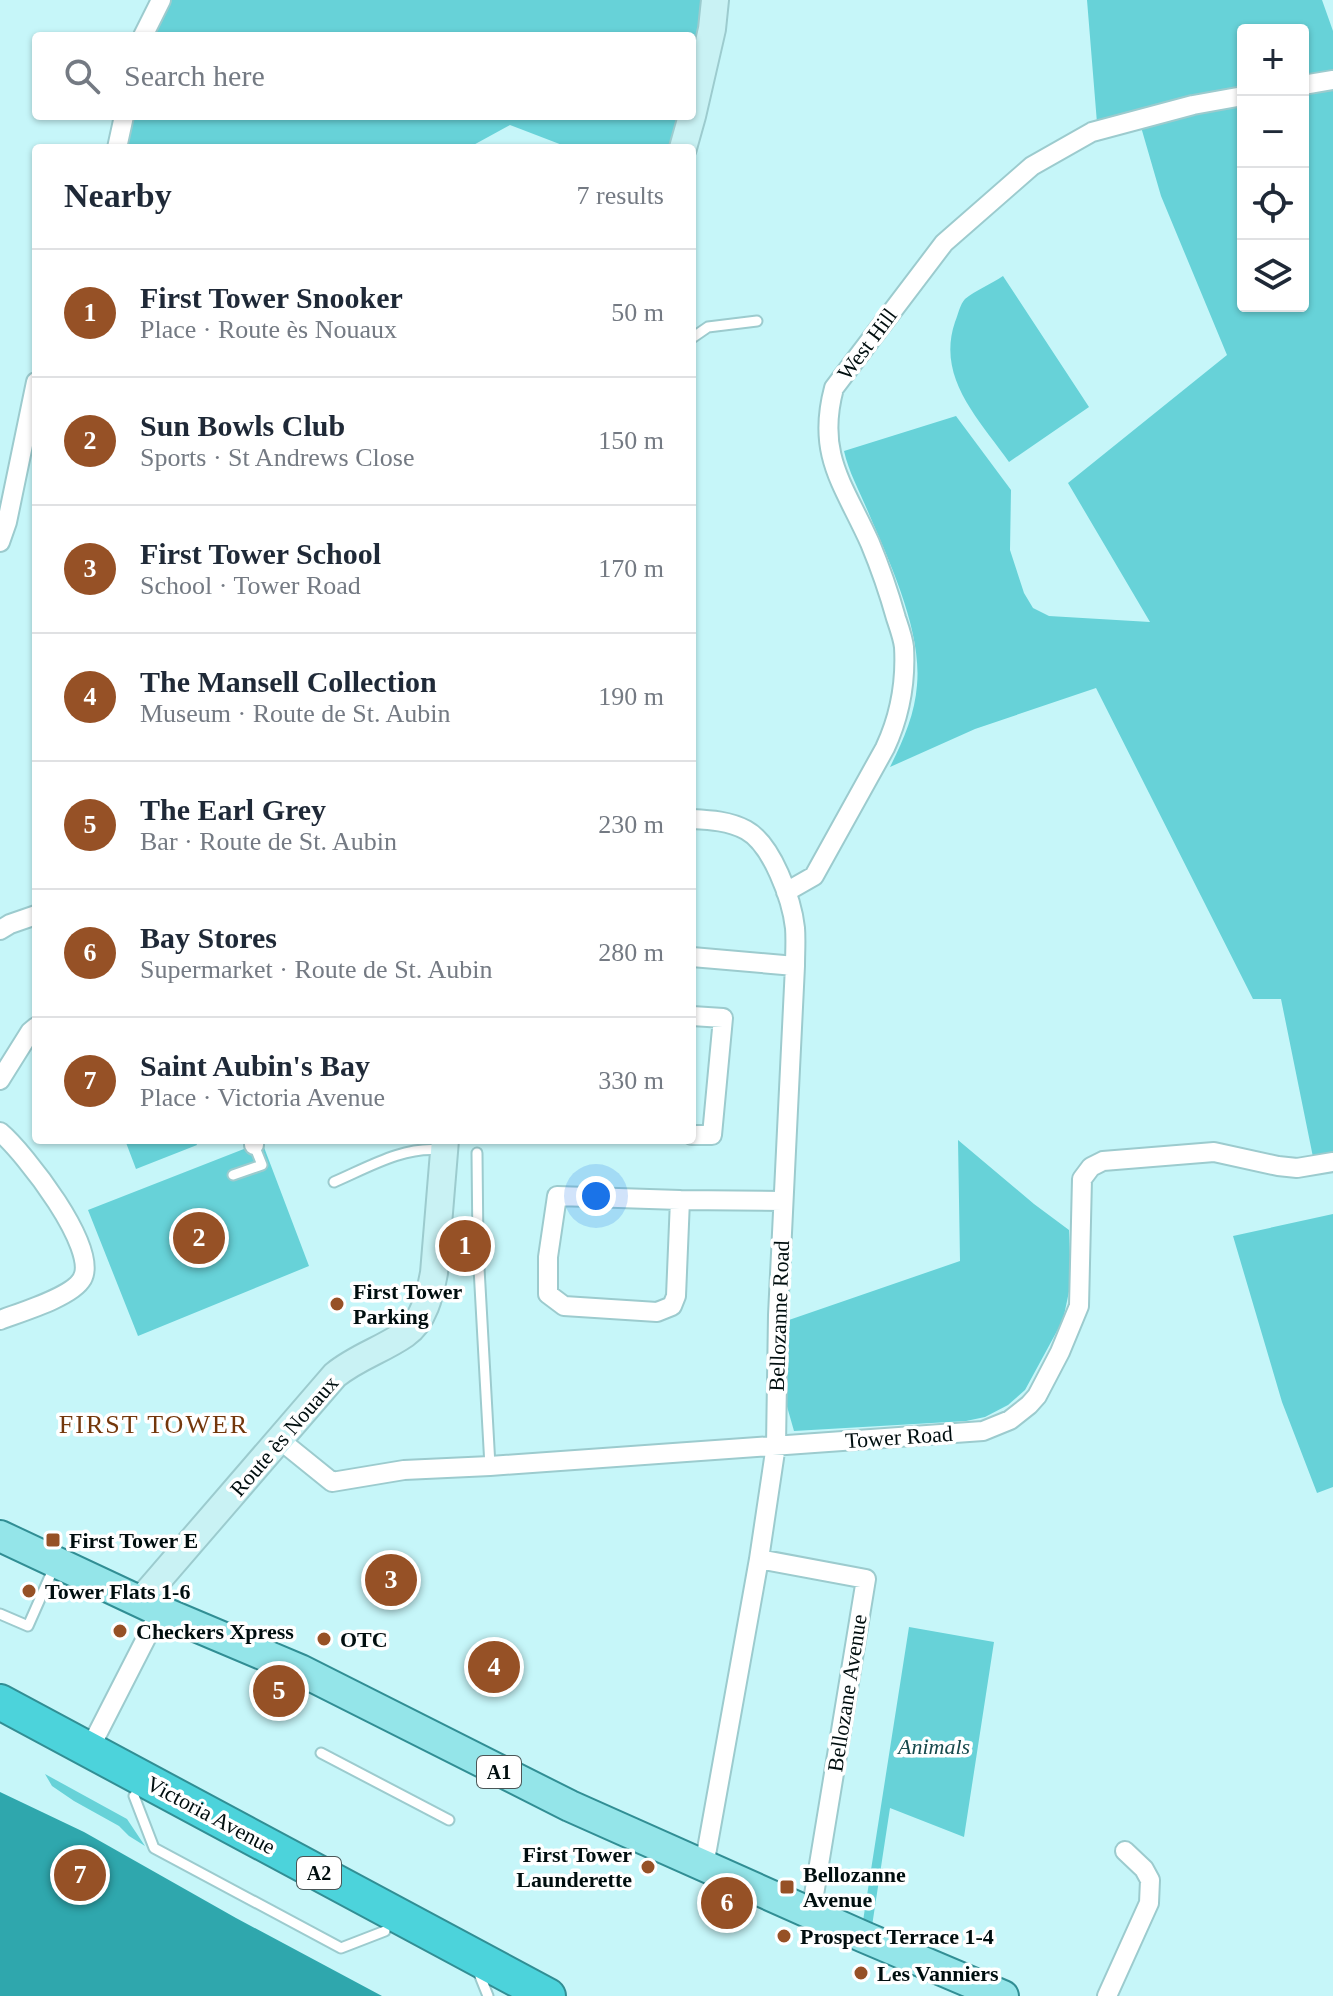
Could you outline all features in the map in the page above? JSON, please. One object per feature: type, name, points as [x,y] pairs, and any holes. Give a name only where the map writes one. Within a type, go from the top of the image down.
[{"type":"highway","name":"Victoria Avenue","points":[[0,1702],[548,1996]]},
{"type":"highway","name":"Victoria Avenue","points":[[0,1726],[484,1986],[516,1996]]},
{"type":"main road","name":"A1","points":[[0,1536],[150,1606],[300,1670],[557,1800],[986,1993]]},
{"type":"street","points":[[145,32],[161,0]]},
{"type":"street","points":[[696,99],[712,29],[715,0]]},
{"type":"street","points":[[1309,84],[1333,80]]},
{"type":"street","name":"West Hill","points":[[786,892],[814,876],[885,748],[893,730],[903,685],[904,645],[889,595],[869,543],[838,479],[830,449],[828,410],[834,388],[944,243],[1032,166],[1092,132],[1193,105],[1237,97]]},
{"type":"street","points":[[118,144],[123,120]]},
{"type":"street","points":[[684,144],[691,120]]},
{"type":"street","points":[[0,542],[32,401]]},
{"type":"street","name":"Bellozanne Road","points":[[696,819],[723,821],[749,831],[766,848],[786,892],[795,927],[778,1315],[776,1445],[759,1559],[704,1866]]},
{"type":"street","points":[[0,930],[32,916]]},
{"type":"street","points":[[696,957],[795,966]]},
{"type":"street","points":[[696,1016],[723,1018],[712,1135],[696,1135]]},
{"type":"street","points":[[0,1080],[32,1030]]},
{"type":"street","points":[[0,1132],[11,1141],[60,1205],[86,1263],[84,1277],[72,1291],[0,1320]]},
{"type":"street","name":"Route ès Nouaux","points":[[150,1606],[335,1375],[351,1362],[407,1333],[418,1319],[430,1293],[434,1273],[445,1145]]},
{"type":"street","name":"Tower Road","points":[[280,1440],[332,1482],[404,1470],[983,1431],[1010,1420],[1037,1396],[1079,1306],[1082,1179],[1091,1167],[1103,1161],[1214,1152],[1297,1168],[1333,1162]]},
{"type":"street","points":[[680,1200],[676,1296],[672,1306],[657,1312],[564,1306],[548,1294],[548,1257],[557,1196],[783,1201]]},
{"type":"street","name":"Bellozane Avenue","points":[[759,1559],[866,1579],[811,1913]]},
{"type":"street","points":[[89,1750],[150,1606]]},
{"type":"street","points":[[1107,1996],[1149,1903],[1150,1880],[1144,1869],[1125,1851]]},
{"type":"lane","points":[[696,335],[708,327],[757,321]]},
{"type":"lane","points":[[233,1175],[262,1165],[254,1144]]},
{"type":"lane","points":[[334,1182],[399,1155],[445,1145]]},
{"type":"lane","points":[[477,1153],[476,1208],[490,1466]]},
{"type":"lane","points":[[0,1614],[28,1626],[57,1562]]},
{"type":"lane","points":[[321,1753],[449,1820]]},
{"type":"green space","points":[[169,0],[704,0],[696,61],[696,32],[153,32]]},
{"type":"green space","points":[[1087,0],[1322,0],[1333,31],[1333,70],[1309,76],[1309,24],[1237,24],[1237,90],[1097,123]]},
{"type":"green space","points":[[1333,88],[1333,1154],[1313,1157],[1281,999],[1253,999],[1096,688],[975,729],[890,767],[914,706],[917,685],[915,642],[895,575],[844,451],[956,416],[1011,490],[1010,550],[1024,593],[1033,608],[1049,616],[1150,622],[1068,483],[1227,355],[1161,196],[1141,127],[1237,105],[1237,312],[1309,312],[1309,93]]},
{"type":"green space","points":[[128,120],[684,120],[675,144],[560,144],[510,125],[475,144],[124,144]]},
{"type":"green space","points":[[1003,276],[1089,407],[1009,462],[964,397],[951,361],[955,322],[963,301]]},
{"type":"green space","points":[[958,1140],[1069,1230],[1071,1282],[1063,1320],[1025,1390],[1008,1405],[985,1417],[966,1421],[794,1431],[784,1396],[786,1321],[960,1261]]},
{"type":"green space","points":[[127,1144],[197,1144],[197,1145],[136,1169]]},
{"type":"green space","points":[[263,1144],[309,1266],[138,1336],[88,1210]]},
{"type":"green space","points":[[1333,1214],[1333,1487],[1317,1493],[1282,1402],[1233,1236]]},
{"type":"green space","name":"Animals","points":[[909,1627],[994,1642],[964,1837],[890,1808],[872,1926],[863,1921]]},
{"type":"green space","points":[[45,1774],[127,1819],[145,1846],[119,1826],[52,1786]]},
{"type":"shaded area","points":[[0,1792],[84,1832],[382,1996],[0,1996]]},
{"type":"place","name":"Sun Bowls Club","points":[[199,1238]]},
{"type":"place","name":"First Tower Snooker","points":[[465,1246]]},
{"type":"place","name":"First Tower Parking","points":[[337,1304]]},
{"type":"place","name":"First Tower E","points":[[53,1540]]},
{"type":"place","name":"First Tower School","points":[[391,1580]]},
{"type":"place","name":"Tower Flats 1-6","points":[[29,1591]]},
{"type":"place","name":"Checkers Xpress","points":[[120,1631]]},
{"type":"place","name":"OTC","points":[[324,1639]]},
{"type":"place","name":"The Mansell Collection","points":[[494,1667]]},
{"type":"place","name":"The Earl Grey","points":[[279,1691]]},
{"type":"place","name":"First Tower Launderette","points":[[648,1867]]},
{"type":"place","name":"Saint Aubin's Bay","points":[[80,1875]]},
{"type":"place","name":"Bellozanne Avenue","points":[[787,1887]]},
{"type":"place","name":"Bay Stores","points":[[727,1903]]},
{"type":"place","name":"Prospect Terrace 1-4","points":[[784,1936]]},
{"type":"place","name":"Les Vanniers","points":[[861,1973]]},
{"type":"district","name":"FIRST TOWER","points":[[154,1424]]}]
